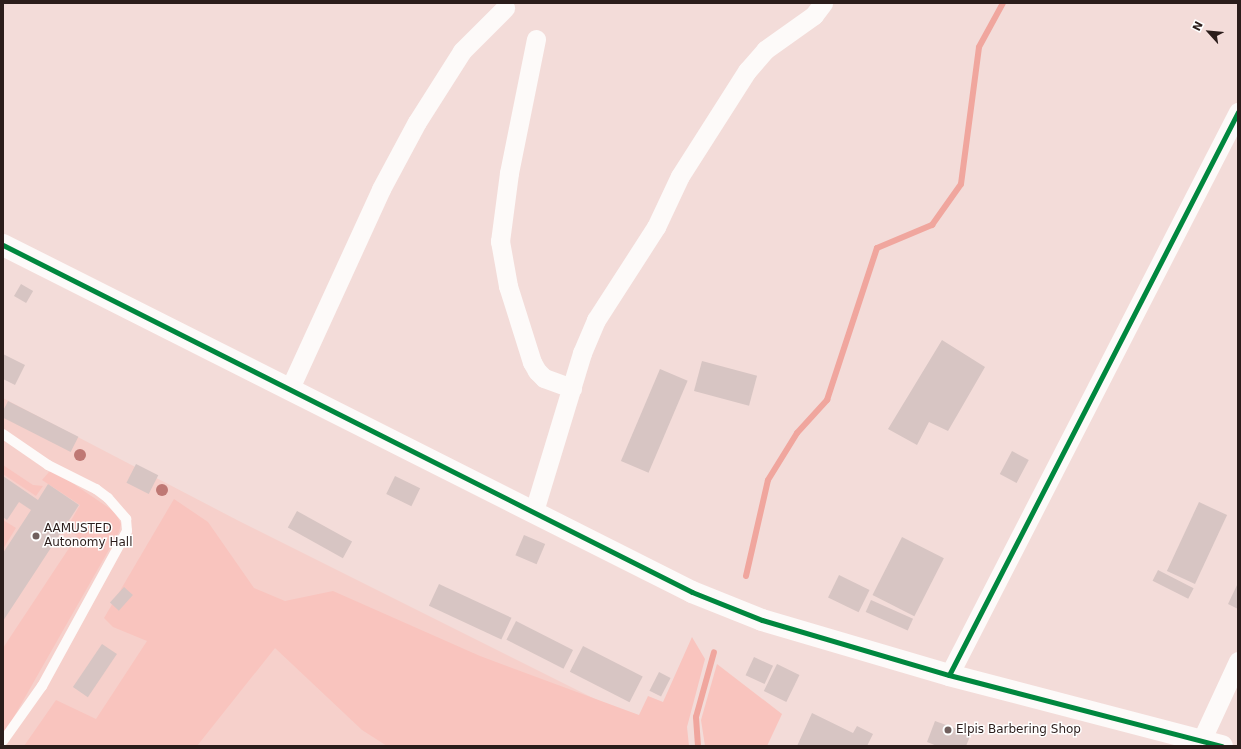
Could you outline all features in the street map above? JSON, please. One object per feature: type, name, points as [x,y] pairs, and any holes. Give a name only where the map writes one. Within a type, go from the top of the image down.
[{"type":"street","points":[[534,511],[582,353],[596,320],[656,227],[680,176],[747,71],[765,50],[814,15],[823,3]]},
{"type":"street","points":[[290,388],[381,189],[417,122],[462,51],[505,8]]},
{"type":"street","points":[[536,39],[509,174],[500,241],[508,286],[536,371],[544,378],[572,388]]},
{"type":"street","points":[[949,675],[1238,112]]},
{"type":"street","points":[[3,245],[290,388],[692,592],[762,620],[949,675],[1202,739],[1222,746]]},
{"type":"street","points":[[1202,739],[1238,661]]},
{"type":"lane","points":[[3,434],[48,465],[96,489],[108,498],[126,519],[127,531],[42,686],[3,741]]},
{"type":"shaded area","points":[[3,398],[237,520],[689,746],[3,746]]},
{"type":"shaded area","points":[[3,465],[33,485],[43,486],[36,496],[3,474]]},
{"type":"shaded area","points":[[49,472],[56,472],[115,512],[121,524],[119,532],[3,736],[3,648],[77,536],[66,529],[80,505],[42,480]]},
{"type":"shaded area","points":[[174,499],[208,522],[254,588],[285,601],[333,591],[480,656],[639,715],[648,696],[663,702],[692,637],[705,659],[687,727],[689,746],[387,746],[362,730],[275,648],[197,746],[24,746],[56,700],[96,719],[147,641],[113,627],[104,618]]},
{"type":"shaded area","points":[[3,520],[16,528],[3,549]]},
{"type":"shaded area","points":[[717,664],[782,714],[767,746],[705,746],[701,720]]},
{"type":"building","points":[[21,284],[33,291],[26,303],[14,296]]},
{"type":"building","points":[[942,340],[985,367],[948,431],[929,422],[917,445],[888,429]]},
{"type":"building","points":[[3,354],[25,365],[15,385],[3,379]]},
{"type":"building","points":[[702,361],[757,376],[749,406],[694,391]]},
{"type":"building","points":[[660,369],[688,381],[649,473],[621,461]]},
{"type":"building","points":[[8,401],[78,437],[71,452],[3,418],[3,411]]},
{"type":"building","points":[[1012,451],[1029,460],[1017,483],[1000,474]]},
{"type":"building","points":[[136,464],[158,475],[149,494],[126,483]]},
{"type":"building","name":"AAMUSTED Autonomy Hall","points":[[3,476],[38,500],[48,484],[79,505],[3,621],[3,553],[31,510],[19,502],[7,520],[3,517]]},
{"type":"building","points":[[395,476],[420,488],[411,506],[386,494]]},
{"type":"building","points":[[1199,502],[1227,515],[1195,584],[1167,571]]},
{"type":"building","points":[[297,511],[352,542],[343,558],[288,528]]},
{"type":"building","points":[[524,535],[545,544],[537,564],[515,555]]},
{"type":"building","points":[[902,537],[944,558],[914,616],[872,595]]},
{"type":"building","points":[[1158,570],[1194,588],[1188,599],[1153,581]]},
{"type":"building","points":[[839,575],[870,590],[859,612],[828,597]]},
{"type":"building","points":[[1238,583],[1238,609],[1228,604]]},
{"type":"building","points":[[439,584],[512,618],[501,640],[429,606]]},
{"type":"building","points":[[124,587],[133,595],[119,611],[110,603]]},
{"type":"building","points":[[871,600],[913,619],[908,631],[866,612]]},
{"type":"building","points":[[516,621],[573,650],[563,669],[506,640]]},
{"type":"building","points":[[102,644],[117,654],[88,697],[73,687]]},
{"type":"building","points":[[583,646],[643,676],[630,702],[570,672]]},
{"type":"building","points":[[754,657],[773,666],[765,684],[746,675]]},
{"type":"building","points":[[777,664],[799,675],[786,702],[764,691]]},
{"type":"building","points":[[659,672],[671,678],[661,697],[649,691]]},
{"type":"building","points":[[812,713],[853,733],[857,726],[873,734],[867,746],[797,746]]},
{"type":"building","points":[[935,721],[971,734],[966,746],[937,746],[927,742]]},
{"type":"waterway","points":[[746,576],[768,480],[797,433],[827,400],[877,248],[932,225],[961,184],[979,47],[1003,3]]},
{"type":"waterway","points":[[698,746],[696,717],[714,652]]},
{"type":"cycle path","points":[[949,675],[1238,112]]},
{"type":"cycle path","points":[[3,245],[692,592],[762,620],[949,675],[1222,746]]},
{"type":"place","name":"AAMUSTED Autonomy Hall","points":[[36,536]]},
{"type":"place","name":"Elpis Barbering Shop","points":[[948,730]]}]
